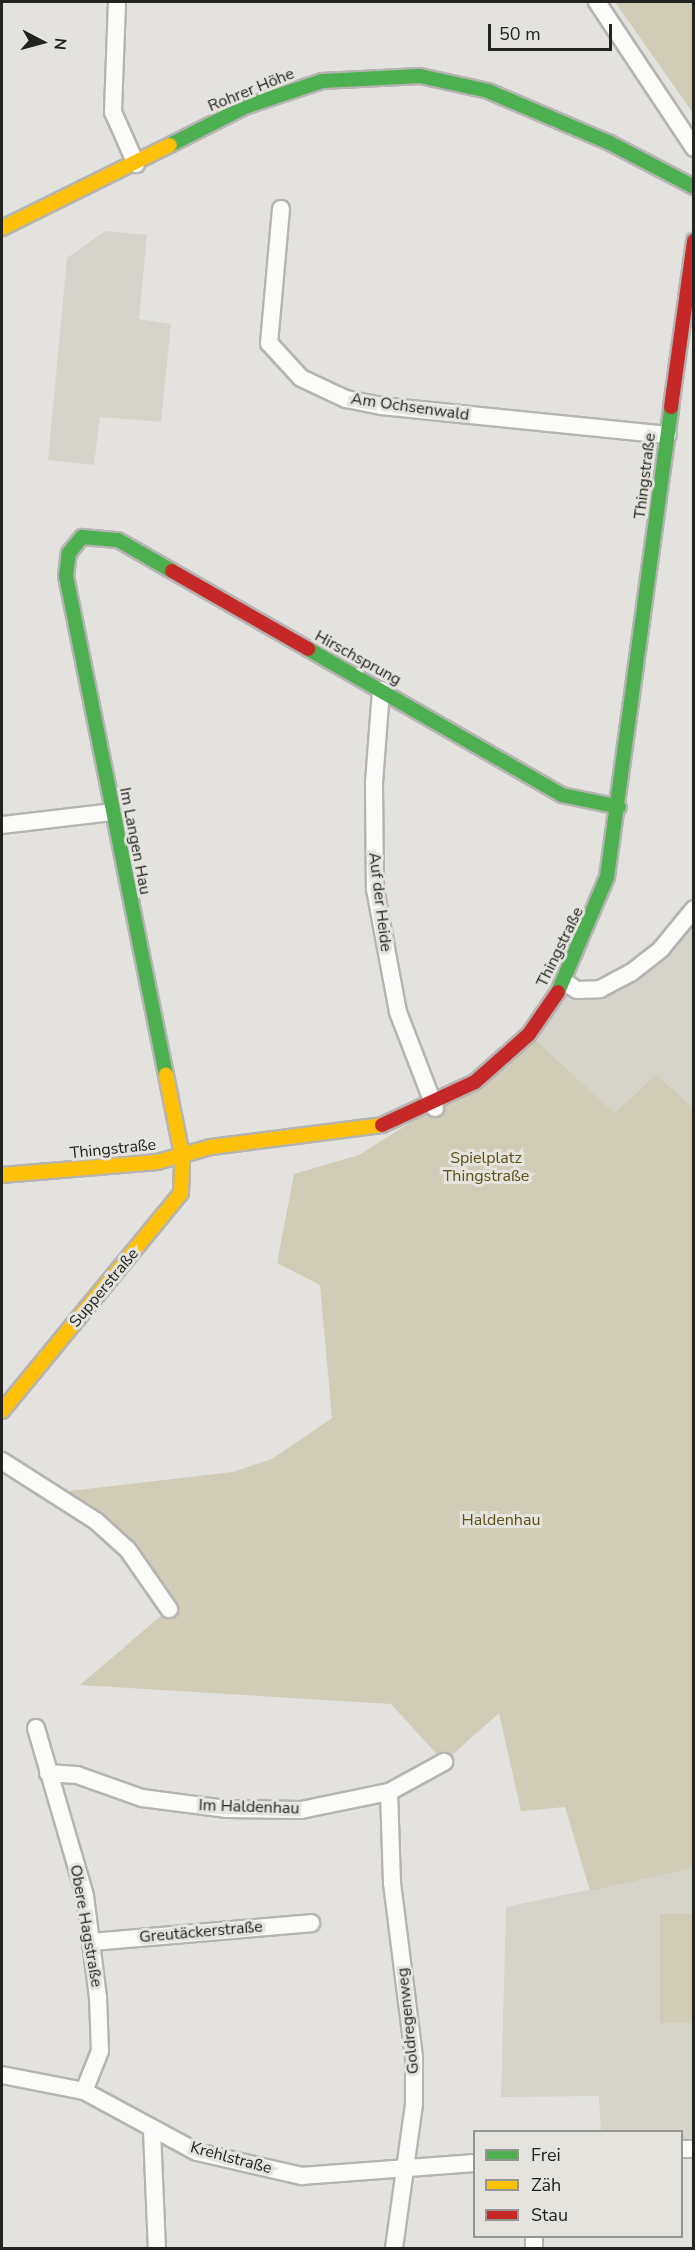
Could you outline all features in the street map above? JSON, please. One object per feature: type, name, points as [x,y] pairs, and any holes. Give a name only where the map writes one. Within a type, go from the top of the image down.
[{"type":"street","points":[[117,2],[113,112],[136,164]]},
{"type":"street","points":[[597,2],[693,148]]},
{"type":"street","name":"Rohrer Höhe","points":[[2,228],[284,91],[322,81],[400,74],[450,80],[527,105],[693,187]]},
{"type":"street","name":"Am Ochsenwald","points":[[280,209],[269,343],[301,378],[346,399],[382,406],[668,435]]},
{"type":"street","name":"Thingstraße","points":[[2,1175],[157,1162],[211,1147],[348,1132],[435,1108],[475,1082],[529,1034],[565,982],[604,887],[619,807],[693,241]]},
{"type":"street","name":"Hirschsprung","points":[[82,537],[118,540],[562,795],[619,807]]},
{"type":"street","name":"Im Langen Hau","points":[[82,537],[69,553],[66,576],[182,1155]]},
{"type":"street","name":"Auf der Heide","points":[[381,690],[373,794],[375,889],[398,1012],[435,1108]]},
{"type":"street","points":[[2,825],[112,812]]},
{"type":"street","points":[[565,982],[577,990],[600,989],[632,972],[661,949],[693,909]]},
{"type":"street","name":"Supperstraße","points":[[2,1411],[162,1220],[181,1193],[182,1155]]},
{"type":"street","points":[[2,1461],[96,1521],[128,1550],[169,1609]]},
{"type":"street","name":"Obere Hagstraße","points":[[36,1728],[85,1896],[100,2051],[84,2091]]},
{"type":"street","name":"Im Haldenhau","points":[[48,1773],[77,1775],[142,1798],[227,1809],[302,1810],[389,1792],[444,1762]]},
{"type":"street","name":"Goldregenweg","points":[[389,1792],[392,1883],[414,2058],[414,2104],[401,2167],[394,2248]]},
{"type":"street","name":"Greutäckerstraße","points":[[91,1942],[311,1923]]},
{"type":"street","name":"Krehlstraße","points":[[2,2075],[84,2091],[152,2131],[197,2152],[302,2176],[473,2163]]},
{"type":"street","points":[[152,2131],[157,2248]]},
{"type":"shaded area","points":[[105,231],[147,235],[139,319],[171,324],[161,422],[100,417],[94,465],[48,460],[67,258]]},
{"type":"shaded area","points":[[693,909],[693,1108],[656,1074],[615,1113],[529,1034],[565,982],[577,990],[632,972]]},
{"type":"shaded area","points":[[693,1868],[693,2139],[683,2141],[683,2130],[601,2130],[599,2096],[501,2097],[506,1907]]},
{"type":"green space","points":[[615,2],[693,2],[693,113],[622,12]]},
{"type":"green space","name":"Haldenhau","points":[[529,1034],[615,1113],[656,1074],[693,1108],[693,1868],[590,1891],[565,1807],[521,1811],[499,1713],[444,1762],[391,1704],[80,1685],[169,1609],[128,1550],[52,1493],[233,1472],[272,1459],[332,1418],[320,1285],[277,1263],[294,1174],[359,1155],[475,1082]]},
{"type":"green space","points":[[660,1914],[693,1914],[693,2023],[660,2023]]},
{"type":"traffic: fast","points":[[170,145],[247,106],[322,81],[420,76],[488,91],[610,143],[694,187]]},
{"type":"traffic: fast","points":[[558,992],[607,877],[671,407]]},
{"type":"traffic: fast","points":[[166,1075],[66,576],[69,553],[82,537],[118,540],[172,571]]},
{"type":"traffic: fast","points":[[308,649],[562,795],[619,807]]},
{"type":"traffic: slow","points":[[2,228],[170,145]]},
{"type":"traffic: slow","points":[[2,1411],[181,1193],[182,1155],[166,1075]]},
{"type":"traffic: slow","points":[[2,1175],[157,1162],[211,1147],[382,1125]]},
{"type":"traffic: jam","points":[[671,407],[694,241]]},
{"type":"traffic: jam","points":[[172,571],[308,649]]},
{"type":"traffic: jam","points":[[382,1125],[475,1082],[529,1034],[558,992]]},
{"type":"park label","name":"Spielplatz Thingstraße","points":[[486,1167]]}]
